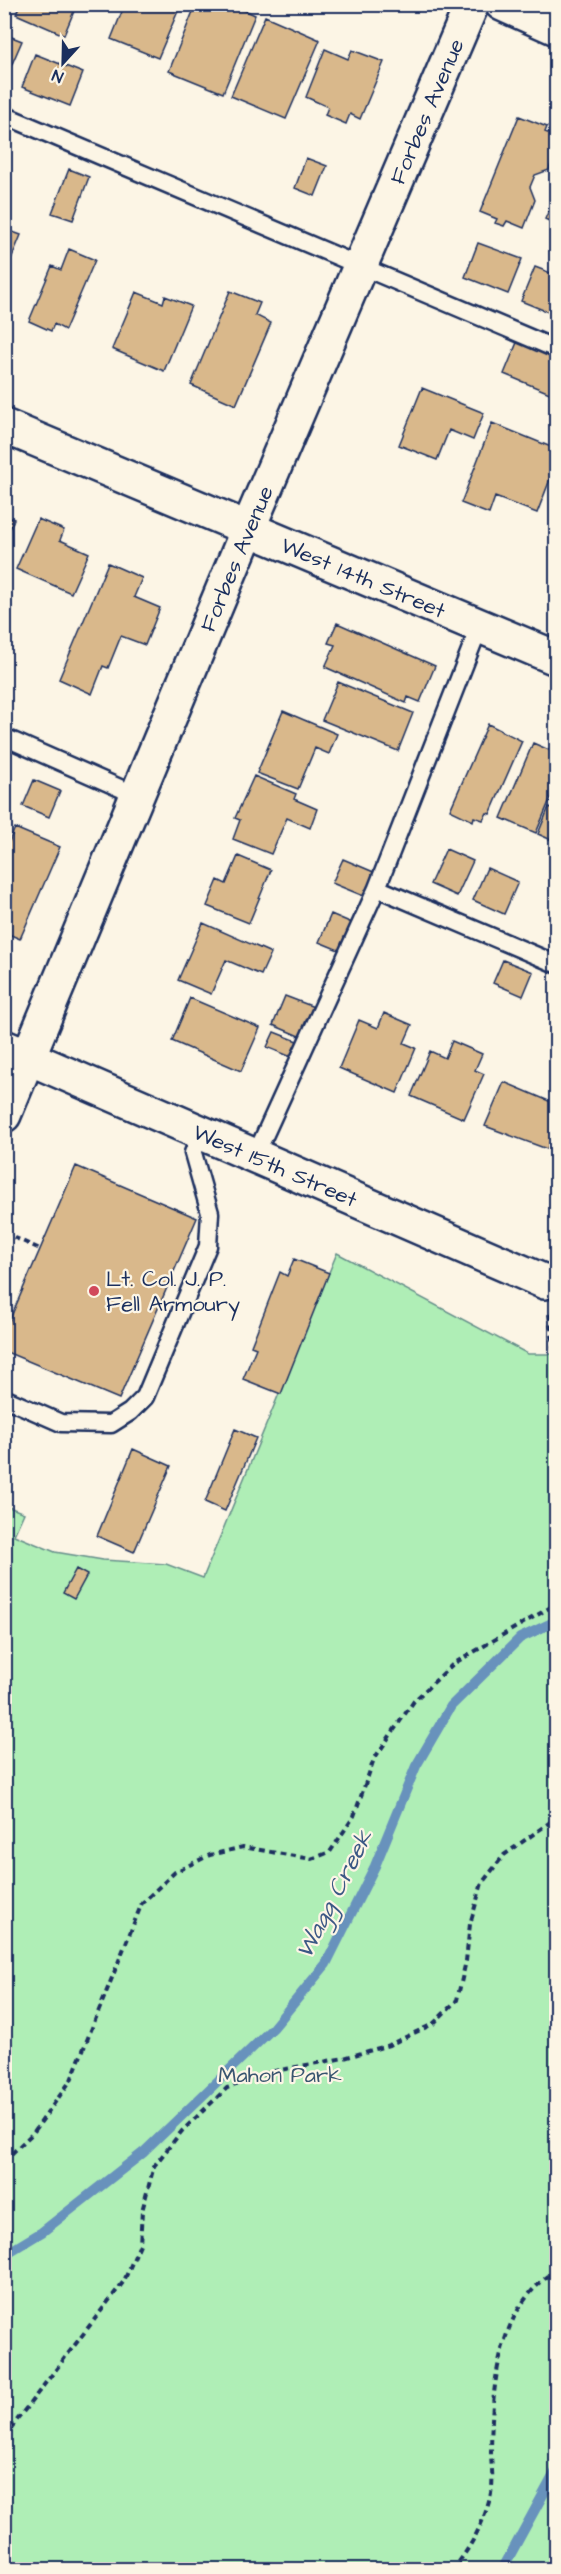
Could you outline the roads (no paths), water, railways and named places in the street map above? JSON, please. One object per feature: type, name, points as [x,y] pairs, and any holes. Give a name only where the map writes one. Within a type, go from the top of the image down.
[{"type":"street","name":"Forbes Avenue","points":[[4,1115],[17,1053],[138,796],[248,529],[472,4]]},
{"type":"street","points":[[502,4],[556,28]]},
{"type":"street","name":"West 14th Street","points":[[4,426],[556,658]]},
{"type":"street","name":"West 15th Street","points":[[17,1053],[256,1154],[545,1282]]},
{"type":"lane","points":[[4,116],[556,349]]},
{"type":"lane","points":[[256,1154],[377,888],[480,626]]},
{"type":"lane","points":[[4,737],[138,796]]},
{"type":"lane","points":[[377,888],[556,964]]},
{"type":"lane","points":[[4,1398],[61,1423],[111,1424],[130,1412],[145,1397],[208,1246],[210,1213],[193,1153],[201,1132]]},
{"type":"waterway","name":"Wagg Creek","points":[[4,2255],[42,2232],[144,2152],[273,2028],[326,1964],[375,1866],[416,1766],[451,1706],[520,1638],[556,1621]]},
{"type":"waterway","points":[[502,2570],[556,2471]]},
{"type":"place","name":"Lt. Col. J. P. Fell Armoury","points":[[94,1291]]},
{"type":"park label","name":"Mahon Park","points":[[280,2074]]}]
